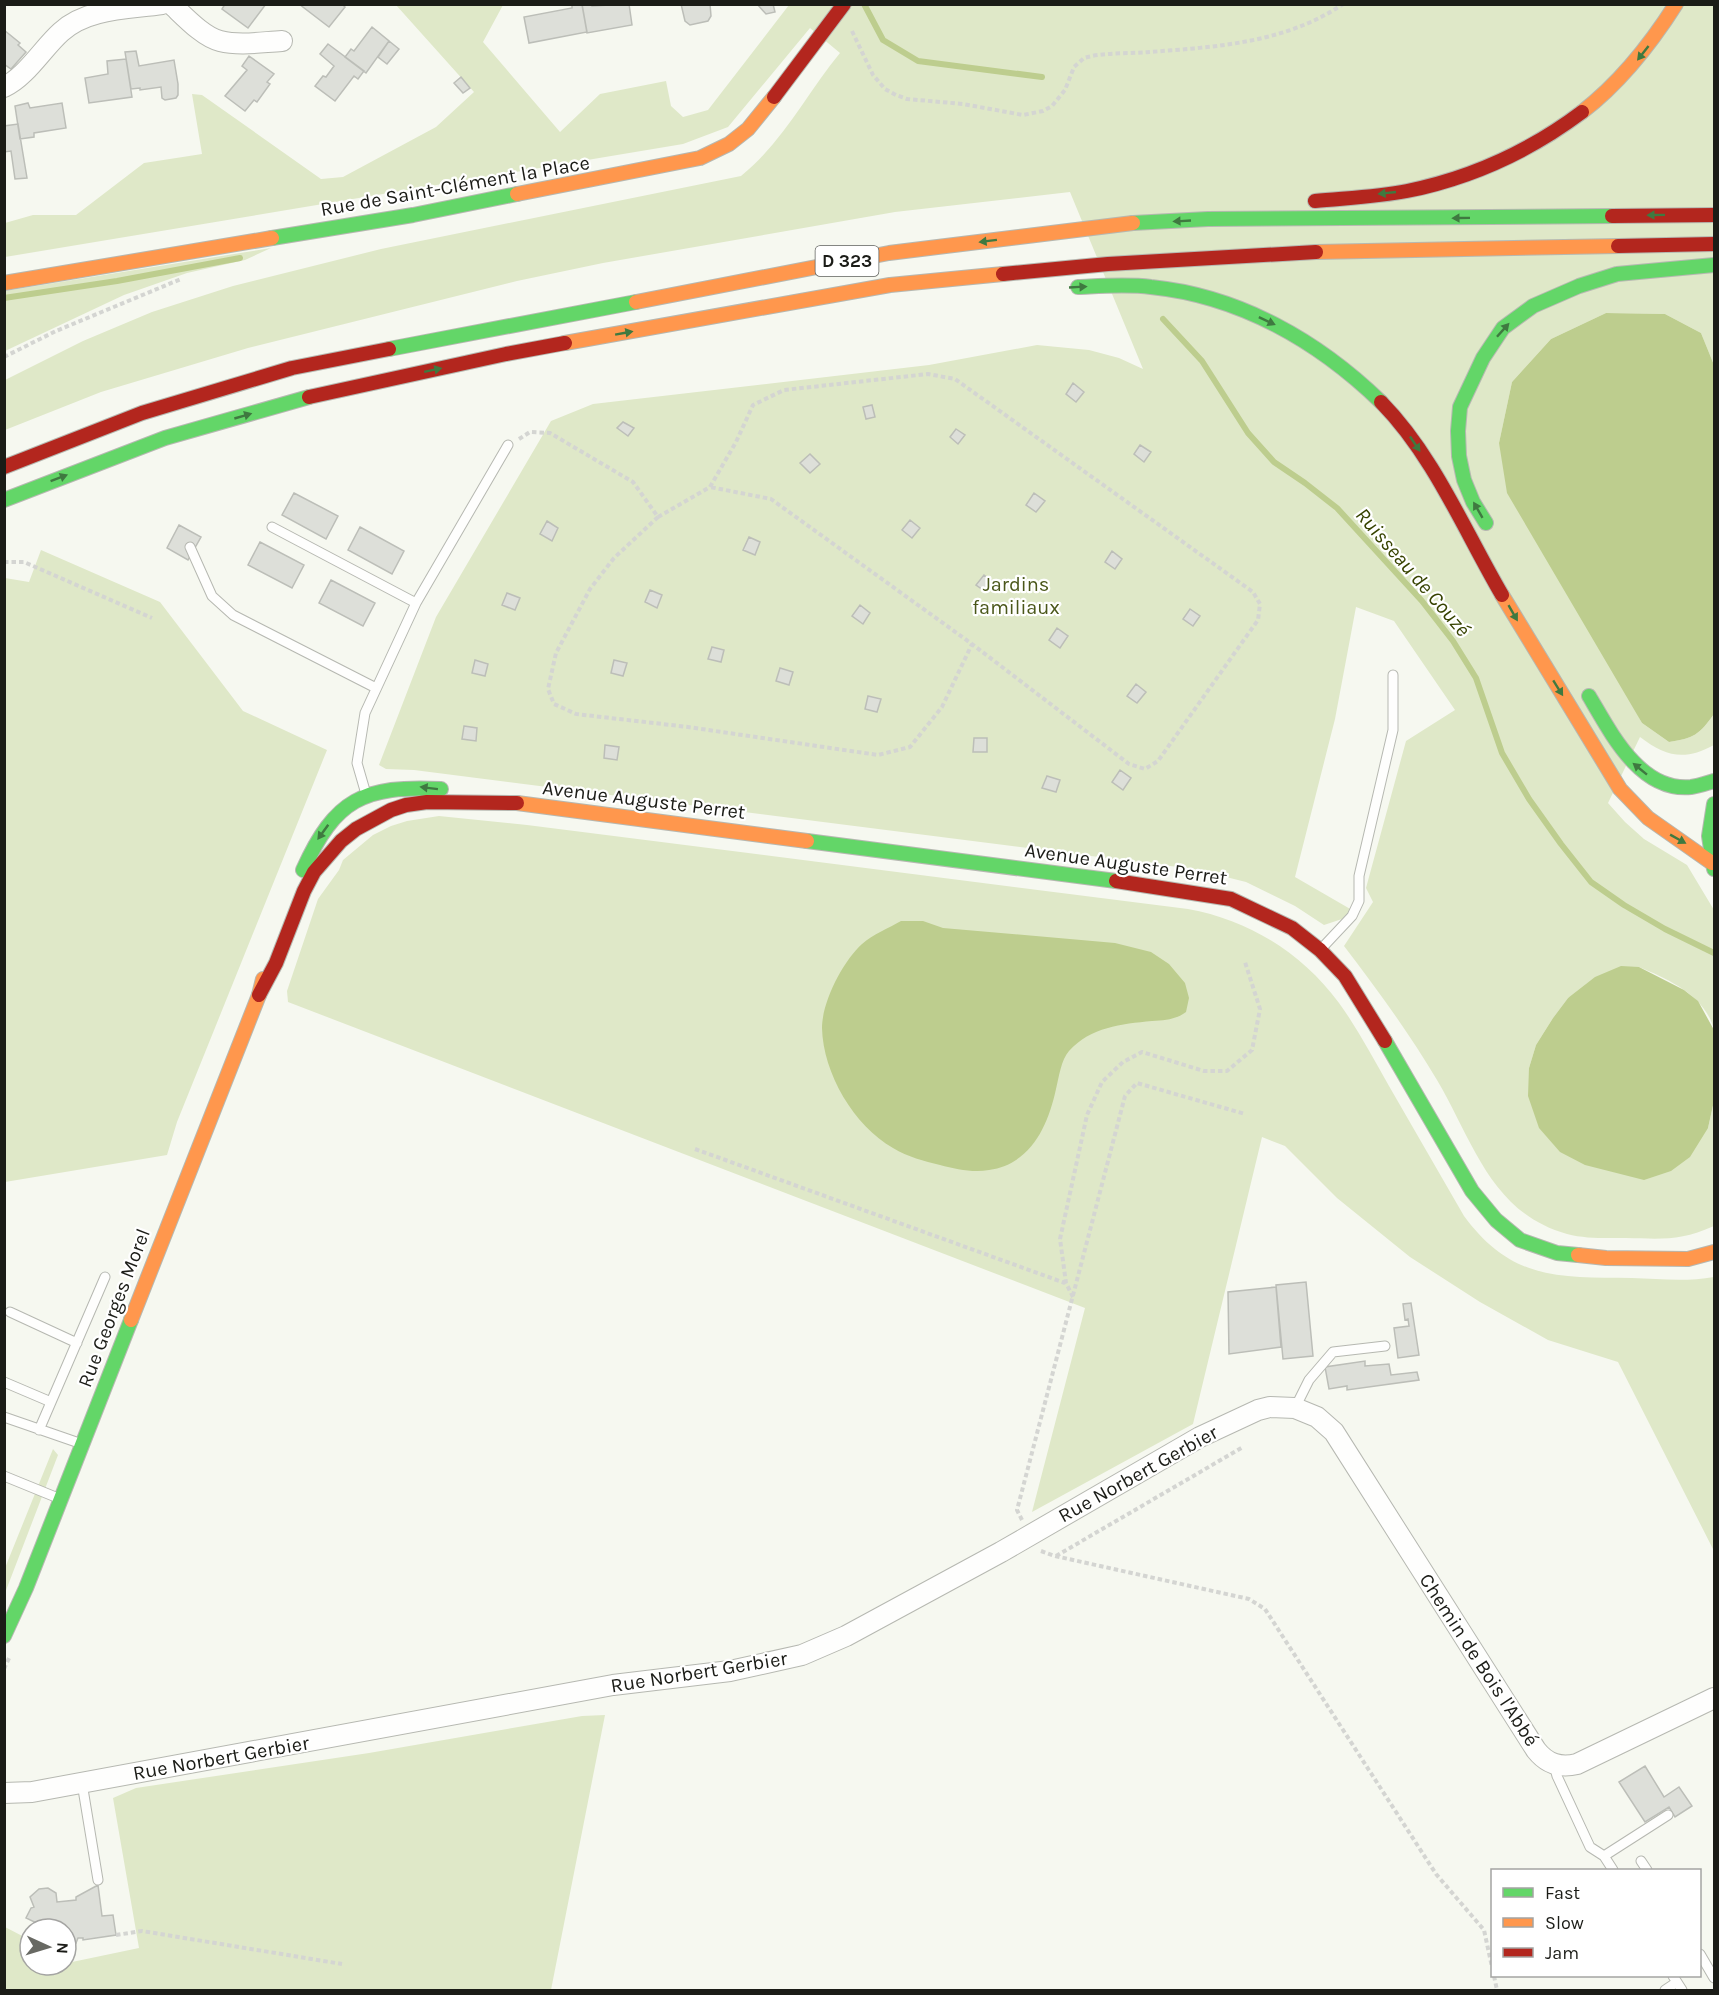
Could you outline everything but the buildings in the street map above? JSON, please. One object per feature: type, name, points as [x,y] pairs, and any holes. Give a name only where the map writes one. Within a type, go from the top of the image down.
[{"type":"main road","name":"Rue de Saint-Clément la Place","points":[[4,283],[401,217],[700,158],[729,144],[748,129],[844,4]]},
{"type":"main road","points":[[1208,219],[1295,204],[1406,191],[1486,168],[1519,153],[1566,124],[1605,94],[1641,57],[1668,20],[1676,4]]},
{"type":"main road","name":"D 323","points":[[4,467],[142,413],[292,368],[889,253],[1115,224],[1208,219],[1402,219],[1714,214]]},
{"type":"main road","name":"D 323","points":[[4,500],[165,438],[306,398],[506,354],[890,285],[1108,264],[1341,250],[1714,244]]},
{"type":"main road","points":[[1491,533],[1473,502],[1464,480],[1459,456],[1458,431],[1460,407],[1483,358],[1503,328],[1533,306],[1579,286],[1617,274],[1714,266]]},
{"type":"main road","points":[[958,278],[1003,288]]},
{"type":"main road","points":[[1067,288],[1099,286],[1158,288],[1223,302],[1295,334],[1352,374],[1407,432],[1432,469],[1527,639],[1628,799],[1653,823],[1697,849],[1713,866]]},
{"type":"main road","points":[[1581,684],[1631,762],[1642,771],[1662,783],[1675,786],[1693,786],[1714,781]]},
{"type":"main road","name":"Avenue Auguste Perret","points":[[366,794],[392,788],[420,787],[476,793],[507,802],[1182,890],[1231,899],[1292,928],[1320,950],[1345,976],[1472,1191],[1496,1220],[1520,1240],[1557,1253],[1606,1258],[1688,1259],[1714,1252]]},
{"type":"main road","name":"Rue Georges Morel","points":[[259,995],[268,960],[314,845],[341,811],[366,794]]},
{"type":"main road","name":"Avenue Auguste Perret","points":[[373,819],[391,810],[427,802],[475,804],[507,802]]},
{"type":"main road","points":[[1713,866],[1708,829],[1714,804]]},
{"type":"main road","name":"Rue Georges Morel","points":[[4,1636],[26,1588],[259,995],[276,963],[304,891],[314,872],[340,841],[373,819]]},
{"type":"street","points":[[4,87],[15,80],[61,32],[80,19],[103,12],[162,4]]},
{"type":"street","points":[[171,4],[191,24],[218,41],[239,43],[282,41]]},
{"type":"street","name":"Rue Norbert Gerbier","points":[[4,1793],[32,1792],[602,1687],[730,1671],[801,1655],[846,1636],[1029,1535],[1204,1434],[1257,1410],[1270,1407],[1295,1408],[1317,1417],[1334,1432]]},
{"type":"street","name":"Chemin de Bois l'Abbé","points":[[1334,1432],[1536,1750],[1547,1761],[1570,1766],[1577,1764],[1714,1698]]},
{"type":"lane","points":[[373,819],[360,776],[357,757],[364,713],[416,603],[508,445]]},
{"type":"lane","points":[[272,527],[416,603]]},
{"type":"lane","points":[[190,547],[212,596],[233,615],[376,688]]},
{"type":"lane","points":[[1320,950],[1352,916],[1359,902],[1359,876],[1393,730],[1393,675]]},
{"type":"lane","points":[[39,1430],[105,1277]]},
{"type":"lane","points":[[10,1312],[77,1343]]},
{"type":"lane","points":[[1295,1408],[1309,1380],[1333,1352],[1385,1346]]},
{"type":"lane","points":[[4,1382],[51,1402]]},
{"type":"lane","points":[[4,1417],[82,1444]]},
{"type":"lane","points":[[4,1476],[60,1499]]},
{"type":"lane","points":[[1554,1764],[1557,1776],[1590,1847],[1604,1856],[1612,1869]]},
{"type":"lane","points":[[82,1783],[98,1880]]},
{"type":"lane","points":[[1604,1856],[1668,1815]]},
{"type":"lane","points":[[1641,1861],[1646,1869]]},
{"type":"lane","points":[[1701,1956],[1714,1978]]},
{"type":"lane","points":[[1665,1990],[1677,1983]]},
{"type":"path","points":[[849,24],[873,75],[885,89],[896,95],[907,99],[963,104],[1023,115],[1043,111],[1059,99],[1074,67],[1084,58],[1206,48],[1283,34],[1326,16],[1343,4]]},
{"type":"path","points":[[710,487],[771,499],[972,644],[1129,764],[1145,769],[1158,761],[1258,620],[1260,604],[1253,592],[955,379],[928,374],[784,390],[753,405],[736,442],[710,487],[658,517],[614,558],[590,589],[556,653],[548,689],[554,704],[576,714],[688,727],[878,755],[910,747],[942,707],[972,644]]},
{"type":"path","points":[[508,445],[530,432],[550,433],[633,482],[658,517]]},
{"type":"path","points":[[4,562],[24,562],[152,618]]},
{"type":"path","points":[[1073,1297],[1066,1283],[1060,1239],[1087,1115],[1102,1082],[1123,1062],[1142,1052],[1204,1071],[1227,1071],[1244,1057],[1252,1050],[1260,1009],[1245,962]]},
{"type":"path","points":[[1245,1114],[1137,1083],[1125,1096],[1017,1510],[1040,1551],[1250,1599],[1265,1609],[1436,1874],[1484,1930],[1491,1962]]},
{"type":"path","points":[[695,1149],[1066,1283]]},
{"type":"path","points":[[1055,1556],[1243,1447]]},
{"type":"path","points":[[4,1669],[13,1650]]},
{"type":"path","points":[[116,1935],[142,1931],[342,1964]]},
{"type":"green space","name":"Jardins familiaux","points":[[396,5],[503,5],[483,42],[560,132],[600,94],[666,81],[671,106],[683,117],[708,110],[789,5],[1714,5],[1714,365],[1701,333],[1665,314],[1606,313],[1551,339],[1512,382],[1499,443],[1642,723],[1669,742],[1695,734],[1714,714],[1714,745],[1704,750],[1676,755],[1658,749],[1640,737],[1608,803],[1644,839],[1687,865],[1714,910],[1714,1030],[1710,1018],[1694,998],[1673,983],[1639,967],[1568,998],[1536,1045],[1529,1068],[1708,1128],[1714,1101],[1714,1226],[1671,1238],[1574,1236],[1541,1224],[1520,1210],[1487,1172],[1437,1080],[1392,1012],[1344,946],[1373,902],[1366,888],[1406,741],[1455,710],[1394,621],[1356,607],[1335,719],[1295,877],[1352,910],[1342,919],[1324,925],[1295,906],[1246,882],[1194,869],[414,770],[386,769],[379,765],[436,617],[551,421],[593,404],[929,365],[1037,345],[1089,350],[1119,358],[1143,369],[1070,192],[895,212],[603,263],[517,281],[248,348],[101,392],[5,430],[5,380],[83,341],[152,312],[233,286],[381,249],[741,176],[770,148],[840,53],[810,28],[728,127],[683,144],[5,257],[5,223],[33,215],[76,215],[144,163],[202,154],[192,94],[202,95],[321,179],[343,177],[436,127],[474,92]]},
{"type":"green space","points":[[271,248],[245,260],[187,273],[124,295],[5,351],[5,291]]},
{"type":"green space","points":[[41,550],[160,602],[243,711],[327,750],[177,1122],[167,1155],[5,1182],[5,578],[29,582]]},
{"type":"green space","points":[[439,816],[527,825],[1188,909],[1232,921],[1253,930],[1291,954],[1324,985],[1339,1003],[1353,1023],[1464,1216],[1500,1253],[1519,1264],[1559,1275],[1673,1280],[1714,1277],[1714,1551],[1618,1362],[1548,1340],[1480,1302],[1410,1257],[1337,1198],[1285,1146],[1262,1137],[1193,1424],[1032,1512],[1085,1308],[288,1002],[287,991],[318,899],[339,870],[343,860],[373,835],[391,826]]},
{"type":"green space","points":[[53,1449],[58,1455],[5,1593],[5,1568]]},
{"type":"green space","points":[[605,1715],[551,1990],[5,1990],[5,1927],[18,1934],[18,1977],[78,1977],[78,1961],[139,1948],[113,1798],[136,1788],[369,1753],[582,1716]]},
{"type":"shaded area","points":[[1606,313],[1665,314],[1701,333],[1714,365],[1714,714],[1695,734],[1669,742],[1642,723],[1507,493],[1499,443],[1512,382],[1551,339]]},
{"type":"shaded area","points":[[901,921],[923,921],[943,928],[1115,943],[1151,952],[1169,964],[1185,983],[1189,998],[1186,1012],[1170,1019],[1107,1028],[1078,1043],[1064,1059],[1053,1103],[1042,1129],[1027,1151],[1016,1160],[1004,1166],[977,1171],[952,1168],[916,1158],[899,1151],[879,1138],[866,1126],[843,1097],[828,1063],[822,1028],[830,994],[841,971],[855,951],[866,940]]},
{"type":"shaded area","points":[[1621,966],[1639,967],[1684,990],[1698,1001],[1714,1030],[1714,1101],[1708,1128],[1690,1157],[1671,1171],[1644,1180],[1585,1165],[1560,1152],[1539,1128],[1528,1096],[1529,1068],[1536,1045],[1553,1018],[1568,998],[1595,977]]},
{"type":"waterway","points":[[864,4],[883,40],[918,61],[1042,77]]},
{"type":"waterway","points":[[4,298],[117,281],[240,258]]},
{"type":"waterway","name":"Ruisseau de Couzé","points":[[1163,319],[1202,361],[1248,433],[1274,462],[1337,508],[1422,601],[1453,641],[1476,678],[1502,753],[1529,799],[1591,882],[1665,929],[1714,953]]},
{"type":"traffic: fast","points":[[272,238],[413,215],[517,194]]},
{"type":"traffic: fast","points":[[1133,223],[1208,219],[1612,216]]},
{"type":"traffic: fast","points":[[1486,523],[1473,502],[1464,480],[1459,456],[1460,407],[1483,358],[1503,328],[1533,306],[1579,286],[1617,274],[1714,265]]},
{"type":"traffic: fast","points":[[1078,287],[1124,285],[1151,287],[1216,300],[1246,311],[1304,341],[1357,380],[1381,402]]},
{"type":"traffic: fast","points":[[389,349],[636,302]]},
{"type":"traffic: fast","points":[[4,500],[165,438],[309,397]]},
{"type":"traffic: fast","points":[[1589,696],[1617,742],[1642,770],[1657,780],[1673,786],[1691,787],[1714,781]]},
{"type":"traffic: fast","points":[[303,870],[327,827],[340,812],[355,801],[391,790],[441,789]]},
{"type":"traffic: fast","points":[[1714,804],[1709,836],[1714,869]]},
{"type":"traffic: fast","points":[[807,841],[1116,881]]},
{"type":"traffic: fast","points":[[1385,1041],[1472,1191],[1496,1220],[1520,1240],[1557,1253],[1578,1255]]},
{"type":"traffic: fast","points":[[4,1636],[26,1588],[131,1320]]},
{"type":"traffic: slow","points":[[1582,112],[1634,62],[1676,4]]},
{"type":"traffic: slow","points":[[517,194],[700,158],[729,144],[748,129],[774,97]]},
{"type":"traffic: slow","points":[[636,302],[889,253],[1133,223]]},
{"type":"traffic: slow","points":[[4,283],[272,238]]},
{"type":"traffic: slow","points":[[1316,252],[1618,246]]},
{"type":"traffic: slow","points":[[565,343],[890,285],[1003,274]]},
{"type":"traffic: slow","points":[[1502,595],[1620,789],[1648,818],[1712,863]]},
{"type":"traffic: slow","points":[[517,803],[807,841]]},
{"type":"traffic: slow","points":[[131,1320],[259,995],[263,979]]},
{"type":"traffic: slow","points":[[1578,1255],[1606,1258],[1688,1259],[1714,1252]]},
{"type":"traffic: jam","points":[[774,97],[844,4]]},
{"type":"traffic: jam","points":[[1315,201],[1396,193],[1454,179],[1521,151],[1582,112]]},
{"type":"traffic: jam","points":[[1612,216],[1714,215]]},
{"type":"traffic: jam","points":[[1618,246],[1714,244]]},
{"type":"traffic: jam","points":[[1003,274],[1108,264],[1316,252]]},
{"type":"traffic: jam","points":[[309,397],[565,343]]},
{"type":"traffic: jam","points":[[4,467],[142,413],[292,368],[389,349]]},
{"type":"traffic: jam","points":[[1381,402],[1400,423],[1433,470],[1502,595]]},
{"type":"traffic: jam","points":[[259,995],[276,963],[304,891],[314,872],[341,841],[356,829],[391,810],[406,805],[427,802],[517,803]]},
{"type":"traffic: jam","points":[[1116,881],[1231,899],[1292,928],[1320,950],[1345,976],[1385,1041]]}]
